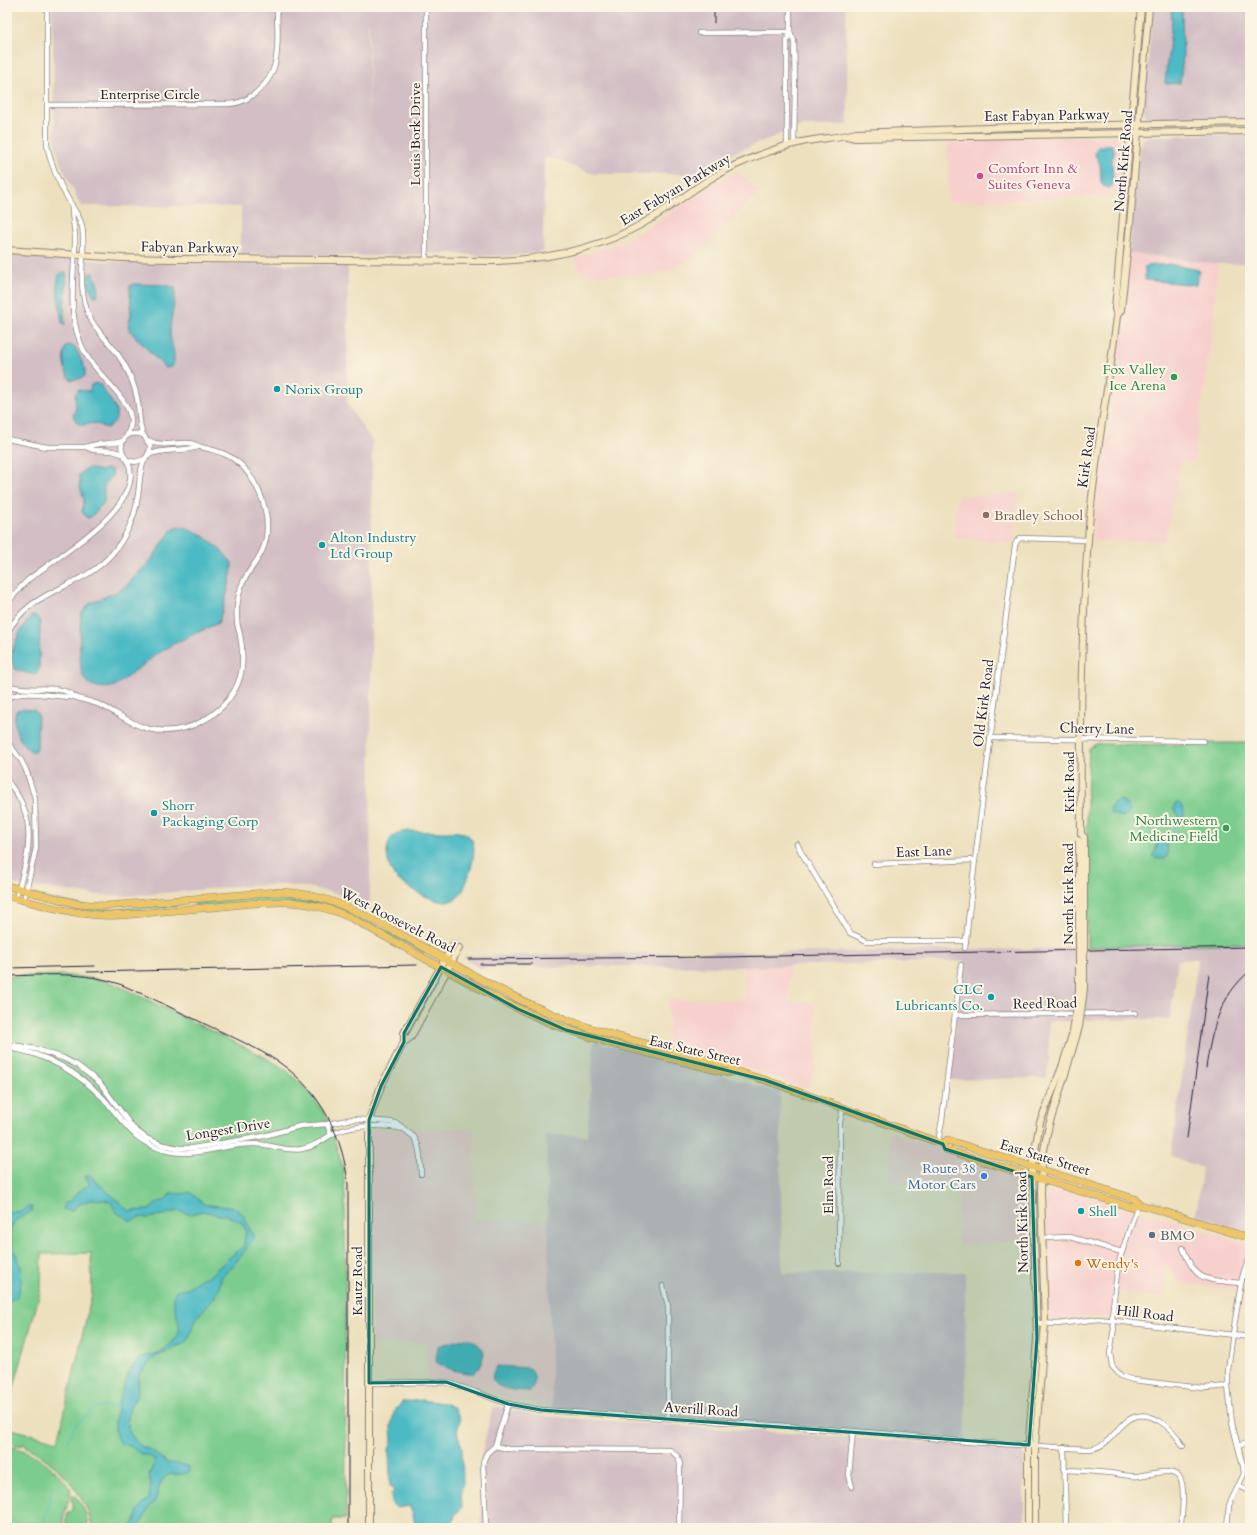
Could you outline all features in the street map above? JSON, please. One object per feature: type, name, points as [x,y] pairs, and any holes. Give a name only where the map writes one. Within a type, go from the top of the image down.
[{"type":"main road","name":"North Kirk Road","points":[[1129,133],[1141,7]]},
{"type":"main road","name":"North Kirk Road","points":[[1117,316],[1121,310],[1149,7]]},
{"type":"main road","name":"East Fabyan Parkway","points":[[373,261],[526,260],[565,254],[594,246],[640,226],[726,170],[763,154],[794,144],[846,136],[856,133],[1250,122]]},
{"type":"main road","name":"East Fabyan Parkway","points":[[846,136],[855,138],[1250,131]]},
{"type":"main road","name":"Kirk Road","points":[[1081,834],[1082,678],[1088,540],[1093,490],[1117,316],[1115,310],[1129,133]]},
{"type":"main road","name":"Fabyan Parkway","points":[[7,250],[172,260],[373,261]]},
{"type":"main road","name":"North Kirk Road","points":[[1035,1528],[1032,1446],[1045,1324],[1042,1170],[1047,1133],[1065,1068],[1073,1032],[1079,992],[1081,841],[1079,836],[1081,834]]},
{"type":"main road","name":"West Roosevelt Road","points":[[7,886],[78,904],[106,906],[272,892],[304,894],[323,898],[346,906],[520,1000],[570,1022],[616,1037],[731,1066],[734,1071]]},
{"type":"main road","name":"West Roosevelt Road","points":[[7,896],[76,912],[108,916],[275,902],[307,903],[329,909],[351,918],[444,969]]},
{"type":"main road","name":"Kautz Road","points":[[369,1528],[369,1123],[381,1086],[404,1042],[411,1037],[448,961],[453,945]]},
{"type":"main road","name":"Kautz Road","points":[[448,961],[459,948]]},
{"type":"main road","name":"East State Street","points":[[444,969],[518,1009],[566,1030],[625,1047],[728,1073],[734,1071],[941,1143],[945,1149],[1130,1207],[1138,1204],[1250,1238]]},
{"type":"main road","name":"North Kirk Road","points":[[1028,1528],[1037,1323],[1032,1167],[1040,1122],[1065,1068]]},
{"type":"main road","name":"East State Street","points":[[941,1143],[947,1140],[1135,1199],[1138,1204]]},
{"type":"street","points":[[7,633],[17,618],[31,604],[42,597],[84,577],[101,565],[114,550],[125,534],[133,516],[138,500],[141,468],[150,448],[148,440],[143,434],[137,396],[131,377],[121,359],[92,322],[85,304],[82,285],[82,228],[78,213],[72,206],[50,162],[47,145],[47,7]]},
{"type":"street","name":"Enterprise Circle","points":[[47,105],[236,103],[250,97],[258,91],[270,77],[275,65],[277,51],[277,7]]},
{"type":"street","name":"Louis Bork Drive","points":[[426,7],[426,261]]},
{"type":"street","points":[[787,146],[787,40],[790,32],[790,7]]},
{"type":"street","points":[[699,33],[790,32]]},
{"type":"street","points":[[790,32],[794,40],[794,144]]},
{"type":"street","points":[[72,206],[71,215],[75,235],[71,301],[73,318],[77,334],[88,360],[115,390],[127,407],[131,422],[127,436],[123,441],[121,449],[122,454]]},
{"type":"street","points":[[127,436],[136,433],[143,434]]},
{"type":"street","points":[[7,439],[47,447],[86,447],[93,444],[112,444],[123,441]]},
{"type":"street","points":[[7,698],[16,695],[38,694],[76,697],[100,704],[136,725],[160,731],[193,726],[211,716],[225,703],[238,682],[242,651],[236,620],[238,603],[241,587],[245,578],[263,550],[267,533],[267,520],[264,502],[255,483],[239,464],[226,454],[190,443],[160,444],[148,440]]},
{"type":"street","points":[[127,460],[135,462],[154,452],[192,449],[198,446]]},
{"type":"street","points":[[7,604],[28,580],[98,528],[112,514],[124,496],[130,480],[130,469],[127,460],[122,454],[113,451],[93,450],[86,447]]},
{"type":"street","name":"Old Kirk Road","points":[[965,948],[974,860],[1016,541],[1020,538],[1088,540]]},
{"type":"street","points":[[7,685],[18,688],[59,691],[69,693],[76,697]]},
{"type":"street","points":[[7,688],[7,694]]},
{"type":"street","name":"Cherry Lane","points":[[990,738],[1203,741]]},
{"type":"street","points":[[7,741],[21,760],[26,770],[35,798],[36,848],[24,900]]},
{"type":"street","points":[[7,780],[22,803],[28,821],[29,834],[28,853],[16,898]]},
{"type":"street","points":[[797,844],[850,933],[867,942],[966,941]]},
{"type":"street","name":"East Lane","points":[[874,864],[974,860]]},
{"type":"street","points":[[941,1143],[942,1120],[961,965]]},
{"type":"street","name":"Reed Road","points":[[955,1016],[1135,1013]]},
{"type":"street","name":"Longest Drive","points":[[7,1044],[36,1049],[63,1058],[76,1065],[100,1083],[134,1128],[146,1138],[165,1146],[193,1148],[264,1136],[300,1126],[327,1124],[353,1118],[369,1123]]},
{"type":"street","name":"Longest Drive","points":[[7,1048],[31,1052],[48,1059],[83,1080],[100,1095],[126,1128],[136,1136],[161,1150],[193,1152],[254,1144],[283,1149],[303,1149],[314,1145],[331,1135],[369,1123]]},
{"type":"street","name":"Elm Road","points":[[839,1263],[840,1122],[843,1108]]},
{"type":"street","points":[[369,1123],[391,1122],[398,1124],[414,1137],[420,1156],[421,1174]]},
{"type":"street","points":[[327,1124],[331,1135]]},
{"type":"street","points":[[1138,1204],[1122,1252],[1117,1273],[1112,1315],[1114,1328],[1110,1353],[1112,1366],[1121,1376],[1133,1380],[1205,1388],[1228,1386]]},
{"type":"street","points":[[1043,1238],[1070,1237],[1122,1252]]},
{"type":"street","points":[[1183,1248],[1188,1262],[1193,1270],[1200,1276],[1210,1280],[1241,1283]]},
{"type":"street","points":[[1227,1528],[1229,1505],[1244,1474],[1232,1423],[1228,1386],[1228,1370],[1241,1283],[1244,1271],[1250,1258]]},
{"type":"street","points":[[663,1286],[668,1306],[668,1418]]},
{"type":"street","name":"Hill Road","points":[[1037,1323],[1063,1323],[1099,1319],[1250,1337]]},
{"type":"street","name":"Averill Road","points":[[369,1383],[446,1382],[508,1404],[541,1410],[853,1431],[969,1442],[1087,1449],[1098,1448],[1127,1421],[1141,1417],[1148,1417],[1160,1420],[1179,1438],[1183,1446]]},
{"type":"street","points":[[486,1528],[483,1462],[487,1453],[495,1446],[508,1404]]},
{"type":"street","points":[[852,1487],[849,1475],[853,1431]]},
{"type":"street","points":[[1238,1446],[1250,1442]]},
{"type":"street","points":[[495,1446],[508,1449],[670,1450],[678,1457],[680,1464],[679,1528]]},
{"type":"street","points":[[1064,1447],[1066,1528]]},
{"type":"street","points":[[1064,1470],[1135,1476],[1159,1472],[1176,1474],[1179,1476],[1182,1484],[1182,1513],[1180,1528]]},
{"type":"street","points":[[1239,1486],[1250,1491]]},
{"type":"highlighted area","points":[[441,967],[518,1009],[566,1030],[765,1080],[943,1144],[945,1149],[1032,1177],[1037,1338],[1029,1445],[541,1410],[508,1404],[446,1382],[369,1383],[369,1120],[381,1086],[404,1042],[404,1033]]},
{"type":"shaded area","points":[[52,7],[846,7],[848,125],[801,126],[717,159],[692,174],[593,174],[551,158],[544,158],[543,252],[507,256],[479,256],[454,253],[368,256],[241,254],[241,207],[81,206],[60,162],[55,142]],"holes":[[[368,23],[369,23],[368,155]]]},
{"type":"shaded area","points":[[1153,7],[1250,7],[1250,120],[1151,120],[1145,115],[1144,111]]},
{"type":"shaded area","points":[[1250,134],[1250,263],[1218,264],[1129,253],[1140,148],[1146,137]]},
{"type":"shaded area","points":[[1115,137],[1122,142],[1125,157],[1122,196],[948,202],[948,139]]},
{"type":"shaded area","points":[[737,171],[760,192],[693,259],[671,270],[649,275],[582,275],[574,258],[612,246],[646,229],[711,186]]},
{"type":"shaded area","points":[[1129,253],[1218,264],[1213,329],[1194,461],[1181,460],[1165,541],[1092,541],[1098,488],[1110,425],[1111,403]]},
{"type":"shaded area","points":[[7,254],[131,263],[348,265],[347,404],[372,441],[370,910],[342,895],[313,888],[283,885],[238,886],[132,896],[95,895],[7,883]]},
{"type":"shaded area","name":"Bradley School","points":[[1019,493],[1013,544],[954,537],[957,497]]},
{"type":"shaded area","points":[[1250,943],[1250,1231],[1247,1231],[1196,1216],[1202,1168],[1171,1156],[1198,959],[1178,960],[1170,1019],[1083,1020],[1087,982],[1087,947]]},
{"type":"shaded area","points":[[1077,948],[1077,986],[1073,1021],[1049,1021],[1049,1061],[1046,1078],[950,1080],[956,1017],[964,961],[744,967],[599,966],[478,968],[463,956],[819,952]]},
{"type":"shaded area","points":[[789,965],[789,1002],[815,1002],[816,1059],[809,1088],[729,1063],[668,1047],[668,1000],[744,999],[744,967]]},
{"type":"shaded area","points":[[594,1041],[690,1065],[780,1092],[782,1273],[965,1272],[966,1439],[552,1407],[546,1135],[587,1136]]},
{"type":"shaded area","points":[[371,1129],[474,1129],[475,1220],[548,1220],[552,1407],[513,1400],[447,1379],[427,1379],[427,1343],[372,1343]]},
{"type":"shaded area","points":[[889,1131],[1023,1179],[1027,1187],[1032,1239],[958,1246],[959,1181],[891,1183]]},
{"type":"shaded area","points":[[1054,1189],[1092,1197],[1245,1243],[1249,1246],[1250,1252],[1243,1270],[1239,1290],[1179,1283],[1165,1262],[1164,1298],[1117,1292],[1115,1318],[1093,1316],[1059,1320],[1051,1319],[1048,1313],[1046,1200],[1048,1194]]},
{"type":"shaded area","points":[[493,1406],[539,1416],[1019,1449],[1024,1455],[1024,1528],[481,1528],[481,1456]]},
{"type":"green space","points":[[1210,743],[1250,743],[1250,943],[1087,947],[1087,797],[1089,748],[1096,744],[1196,745]]},
{"type":"green space","points":[[28,894],[99,909],[122,909],[177,903],[177,906],[114,913],[100,913],[58,906],[33,898]]},
{"type":"green space","points":[[272,895],[304,896],[345,908],[425,951],[424,953],[410,945],[321,904],[195,906],[194,902]]},
{"type":"green space","points":[[61,975],[91,978],[113,983],[261,1055],[285,1069],[296,1079],[313,1097],[328,1119],[343,1168],[345,1195],[346,1519],[332,1519],[332,1528],[92,1528],[84,1504],[68,1480],[48,1461],[26,1447],[26,1445],[22,1444],[22,1446],[7,1442],[7,1428],[58,1441],[92,1293],[91,1253],[42,1254],[41,1289],[7,1413],[7,976]]},
{"type":"green space","points":[[466,976],[555,1019],[611,1038],[610,1040],[570,1028],[532,1013],[465,978]]},
{"type":"green space","points":[[7,1445],[35,1456],[43,1461],[65,1481],[71,1490],[61,1528],[7,1528]]},
{"type":"green space","points":[[72,1494],[79,1500],[84,1509],[88,1528],[64,1528],[68,1513],[73,1510],[73,1502],[71,1501]]},
{"type":"water","points":[[1171,7],[1182,7],[1183,56],[1180,83],[1166,84],[1172,21]]},
{"type":"water","points":[[1112,145],[1115,151],[1112,160],[1113,181],[1110,188],[1103,186],[1101,182],[1100,164],[1095,155],[1096,149],[1099,146]]},
{"type":"water","points":[[1170,264],[1199,270],[1196,285],[1145,280],[1145,266]]},
{"type":"water","points":[[65,272],[67,274],[64,303],[65,325],[62,323],[57,285],[59,275]]},
{"type":"water","points":[[89,274],[94,274],[99,289],[97,296],[94,296],[89,285]]},
{"type":"water","points":[[134,284],[165,285],[175,288],[175,299],[170,333],[174,355],[174,363],[172,367],[165,368],[130,331],[128,326],[131,315],[130,286]]},
{"type":"water","points":[[68,345],[75,347],[85,368],[85,376],[79,379],[71,380],[65,369],[64,350]]},
{"type":"water","points":[[95,383],[101,385],[115,409],[116,419],[106,428],[93,423],[80,425],[75,420],[73,415],[76,408],[75,394],[78,390],[90,391],[91,385]]},
{"type":"water","points":[[88,468],[101,471],[105,469],[112,470],[112,475],[104,486],[104,502],[91,517],[87,518],[82,512],[84,500],[80,487],[79,475]]},
{"type":"water","points":[[179,526],[201,535],[222,551],[232,563],[227,592],[218,623],[175,643],[153,657],[115,686],[93,686],[86,681],[82,673],[80,647],[81,614],[90,603],[114,593],[126,586],[151,560],[173,528]]},
{"type":"water","points":[[32,616],[39,618],[40,624],[39,669],[37,674],[16,670],[12,659],[16,640],[22,628]]},
{"type":"water","points":[[17,710],[34,710],[38,714],[37,747],[33,752],[24,745],[15,727],[14,721]]},
{"type":"water","points":[[1120,800],[1129,808],[1129,813],[1124,817],[1111,814],[1110,810],[1114,802]]},
{"type":"water","points":[[1179,803],[1184,811],[1184,815],[1181,819],[1175,812],[1174,808],[1175,804]]},
{"type":"water","points":[[409,831],[459,832],[468,835],[471,839],[474,848],[472,864],[464,888],[457,898],[444,902],[437,901],[408,887],[393,874],[387,858],[389,841],[397,833]]},
{"type":"water","points":[[1160,841],[1165,842],[1167,846],[1168,855],[1165,859],[1155,858],[1153,856],[1157,844]]},
{"type":"water","points":[[89,1175],[129,1211],[149,1210],[156,1204],[165,1200],[171,1193],[183,1194],[190,1192],[204,1204],[234,1208],[244,1216],[254,1238],[237,1261],[221,1278],[219,1289],[215,1297],[197,1317],[187,1342],[155,1357],[139,1375],[137,1395],[130,1408],[127,1424],[130,1433],[141,1446],[150,1450],[168,1463],[180,1464],[189,1467],[190,1471],[184,1474],[170,1475],[164,1478],[156,1499],[148,1509],[137,1528],[130,1528],[135,1522],[137,1512],[149,1498],[151,1483],[149,1476],[155,1460],[150,1456],[143,1455],[132,1447],[122,1444],[118,1440],[115,1433],[115,1423],[119,1399],[123,1387],[133,1366],[140,1358],[160,1352],[171,1344],[177,1337],[179,1326],[174,1302],[176,1290],[187,1288],[202,1278],[209,1276],[242,1248],[246,1230],[241,1222],[226,1215],[218,1215],[203,1211],[190,1214],[178,1211],[149,1218],[140,1217],[131,1221],[116,1212],[111,1202],[104,1200],[92,1199],[78,1205],[71,1211],[63,1209],[64,1204],[72,1199],[82,1188],[90,1185],[86,1178],[86,1176]]},
{"type":"water","points":[[32,1207],[32,1211],[18,1219],[12,1228],[11,1238],[21,1268],[21,1281],[20,1290],[17,1297],[8,1301],[7,1212],[18,1212]]},
{"type":"water","points":[[466,1338],[477,1343],[484,1354],[479,1367],[474,1373],[456,1371],[438,1364],[436,1358],[438,1346]]},
{"type":"water","points":[[497,1366],[530,1368],[533,1374],[534,1385],[530,1391],[508,1389],[496,1384],[493,1380],[493,1374]]},
{"type":"water","points":[[422,1400],[444,1403],[455,1408],[460,1420],[457,1432],[462,1448],[462,1508],[455,1515],[453,1526],[429,1527],[415,1524],[409,1506],[397,1508],[392,1504],[391,1494],[394,1491],[390,1486],[389,1449],[392,1441],[391,1426],[394,1412],[402,1402]]},
{"type":"waterway","points":[[1127,815],[1133,816],[1135,823]]},
{"type":"waterway","points":[[1167,844],[1170,841],[1177,821],[1180,818]]},
{"type":"waterway","points":[[1136,827],[1141,832],[1158,839],[1158,842]]},
{"type":"waterway","points":[[1153,1200],[1162,1203]]},
{"type":"waterway","points":[[1166,1205],[1188,1212]]},
{"type":"waterway","points":[[68,1441],[74,1426],[96,1407],[118,1407]]},
{"type":"waterway","points":[[42,1528],[53,1486]]},
{"type":"railway","points":[[714,7],[714,23]]},
{"type":"railway","points":[[468,959],[722,957],[1250,947]]},
{"type":"railway","points":[[480,964],[532,964]]},
{"type":"railway","points":[[87,972],[417,965]]},
{"type":"railway","points":[[7,968],[95,966]]},
{"type":"railway","points":[[1206,1068],[1214,1028],[1224,1003],[1231,991],[1250,971]]},
{"type":"railway","points":[[1187,1138],[1209,974]]},
{"type":"railway","points":[[7,976],[79,976],[122,985],[263,1052],[280,1063],[307,1087],[328,1116],[341,1149],[348,1184],[348,1528]]},
{"type":"place","name":"Comfort Inn & Suites Geneva","points":[[980,176]]},
{"type":"place","name":"Fox Valley Ice Arena","points":[[1174,377]]},
{"type":"place","name":"Norix Group","points":[[277,389]]},
{"type":"place","name":"Bradley School","points":[[986,515]]},
{"type":"place","name":"Alton Industry Ltd Group","points":[[322,545]]},
{"type":"place","name":"Shorr Packaging Corp","points":[[154,813]]},
{"type":"place","name":"Northwestern Medicine Field","points":[[1226,828]]},
{"type":"place","name":"CLC Lubricants Co.","points":[[991,997]]},
{"type":"place","name":"Route 38 Motor Cars","points":[[984,1176]]},
{"type":"place","name":"Shell","points":[[1081,1211]]},
{"type":"place","name":"BMO","points":[[1152,1235]]},
{"type":"place","name":"Wendy's","points":[[1078,1263]]}]
